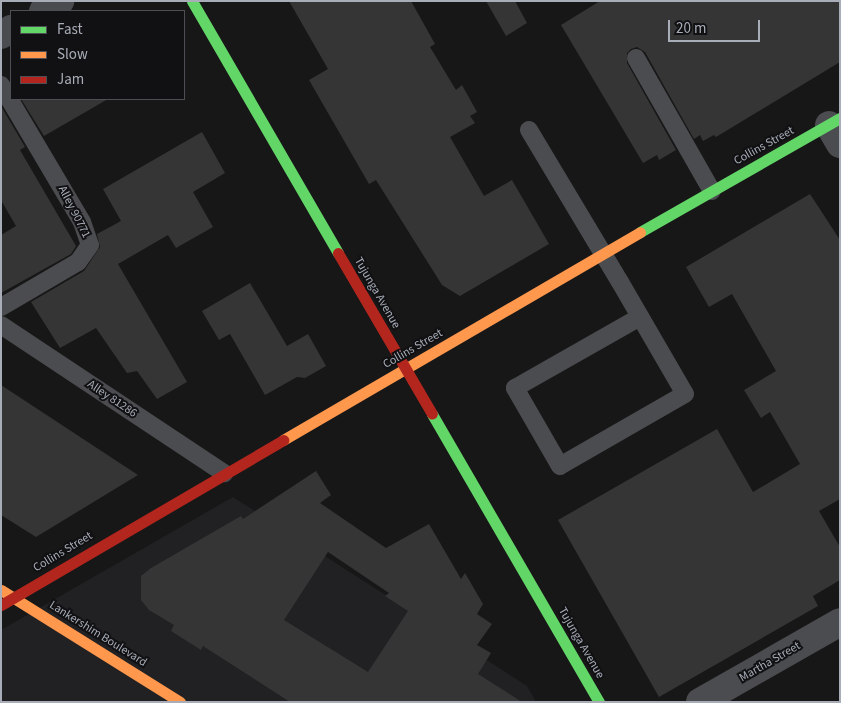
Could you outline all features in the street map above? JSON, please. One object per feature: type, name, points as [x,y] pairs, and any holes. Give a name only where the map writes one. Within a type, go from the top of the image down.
[{"type":"street","points":[[44,10],[60,1]]},
{"type":"street","name":"Tujunga Avenue","points":[[192,1],[599,702]]},
{"type":"street","name":"Collins Street","points":[[1,605],[603,253],[712,191],[836,129]]},
{"type":"street","name":"Lankershim Boulevard","points":[[1,590],[180,702]]},
{"type":"street","name":"Martha Street","points":[[700,702],[840,622]]},
{"type":"lane","points":[[636,58],[712,191]]},
{"type":"lane","name":"Alley 90771","points":[[1,85],[82,222],[90,245],[78,262],[1,307]]},
{"type":"lane","points":[[529,130],[603,253],[685,394],[560,466],[515,388],[640,317]]},
{"type":"lane","name":"Alley 81286","points":[[1,325],[224,473]]},
{"type":"shaded area","points":[[233,497],[527,686],[536,702],[1,702],[1,630]]},
{"type":"building","points":[[289,1],[411,1],[435,44],[430,47],[456,90],[462,85],[477,112],[470,116],[475,123],[450,137],[484,196],[512,180],[549,244],[460,296],[442,285],[376,180],[369,184],[309,80],[328,69]]},
{"type":"building","points":[[486,1],[515,1],[527,23],[506,36]]},
{"type":"building","points":[[600,1],[840,1],[840,62],[716,137],[714,135],[703,141],[700,135],[694,139],[645,52],[637,47],[631,49],[627,53],[627,63],[676,150],[659,160],[657,155],[643,163],[561,25]]},
{"type":"building","points":[[22,100],[106,100],[44,136]]},
{"type":"building","points":[[1,106],[25,147],[20,150],[76,246],[71,254],[1,293],[1,235],[16,226],[1,200]]},
{"type":"building","points":[[202,132],[225,173],[193,192],[213,227],[176,248],[168,235],[118,264],[187,382],[157,399],[137,371],[127,373],[96,328],[60,348],[31,302],[84,271],[100,247],[97,234],[121,221],[103,189]]},
{"type":"building","points":[[810,194],[840,240],[840,499],[819,511],[840,547],[840,580],[813,596],[818,606],[659,697],[558,520],[717,429],[753,492],[800,464],[770,412],[761,418],[744,390],[776,371],[732,294],[709,307],[686,267]]},
{"type":"building","points":[[250,283],[287,346],[308,334],[326,366],[305,378],[297,377],[265,395],[230,334],[219,340],[202,311]]},
{"type":"building","points":[[1,385],[138,475],[36,537],[1,515]]},
{"type":"building","points":[[316,471],[331,495],[320,503],[386,548],[429,524],[461,579],[465,573],[483,604],[477,614],[492,624],[477,645],[491,653],[478,674],[522,702],[290,702],[203,646],[201,650],[171,631],[174,625],[149,610],[141,600],[141,576],[151,568],[241,516],[243,519]],"holes":[[[328,552],[389,593],[385,596],[408,611],[368,672],[284,620]]]},
{"type":"traffic: fast","points":[[192,1],[338,253]]},
{"type":"traffic: fast","points":[[640,232],[840,118]]},
{"type":"traffic: fast","points":[[432,414],[599,702]]},
{"type":"traffic: slow","points":[[283,440],[640,232]]},
{"type":"traffic: slow","points":[[1,590],[180,702]]},
{"type":"traffic: jam","points":[[338,253],[432,414]]},
{"type":"traffic: jam","points":[[1,605],[283,440]]}]
